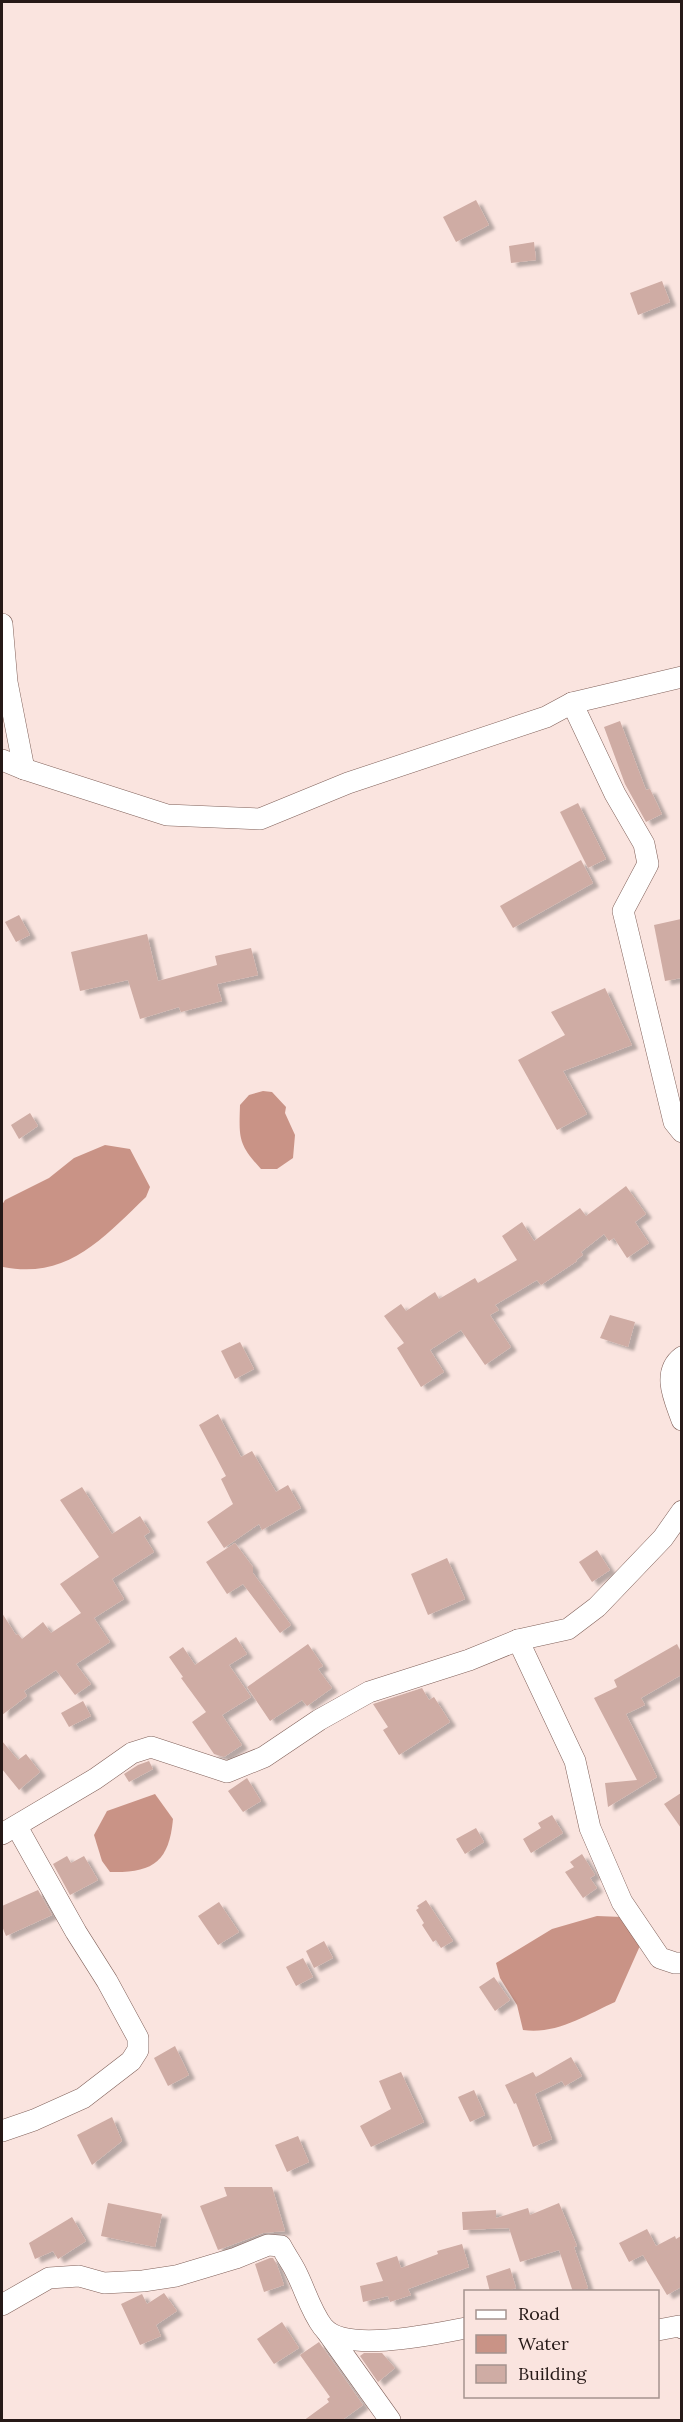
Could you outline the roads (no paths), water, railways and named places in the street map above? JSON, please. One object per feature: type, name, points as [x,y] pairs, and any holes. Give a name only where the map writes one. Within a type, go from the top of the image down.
[{"type":"street","points":[[2,624],[7,682],[24,769]]},
{"type":"street","points":[[2,760],[167,815],[260,819],[348,783],[546,717],[572,703],[681,677]]},
{"type":"street","points":[[572,703],[615,794],[644,844],[648,864],[623,911],[674,1122],[681,1132]]},
{"type":"street","points":[[681,1357],[675,1362],[670,1383],[681,1420]]},
{"type":"street","points":[[2,2131],[34,2120],[83,2098],[131,2061],[138,2050],[138,2038],[108,1982],[9,1831],[95,1779],[132,1753],[151,1747],[227,1772],[264,1757],[319,1720],[369,1692],[469,1660],[518,1640],[568,1629],[597,1607],[663,1538],[681,1511]]},
{"type":"street","points":[[518,1640],[575,1761],[590,1828],[622,1902],[660,1958],[675,1964],[681,1963]]},
{"type":"street","points":[[2,2305],[49,2278],[79,2276],[104,2283],[143,2281],[176,2276],[236,2258],[268,2245],[281,2246],[295,2270],[310,2306],[390,2421]]},
{"type":"street","points":[[659,2330],[679,2325],[681,2328]]},
{"type":"street","points":[[325,2330],[352,2342],[404,2339],[464,2328]]},
{"type":"water","points":[[263,1091],[272,1092],[286,1107],[285,1113],[295,1135],[293,1158],[277,1169],[261,1169],[248,1153],[240,1133],[240,1105],[249,1095]]},
{"type":"water","points":[[105,1145],[130,1149],[150,1187],[146,1197],[99,1240],[66,1261],[47,1267],[26,1269],[3,1267],[2,1205],[5,1200],[49,1178],[74,1158]]},
{"type":"water","points":[[155,1794],[173,1819],[168,1846],[163,1855],[148,1867],[125,1872],[110,1872],[102,1861],[94,1835],[107,1811]]},
{"type":"water","points":[[597,1916],[622,1917],[643,1939],[615,2002],[559,2027],[535,2031],[523,2030],[517,2005],[500,1978],[496,1963],[552,1929]]}]
